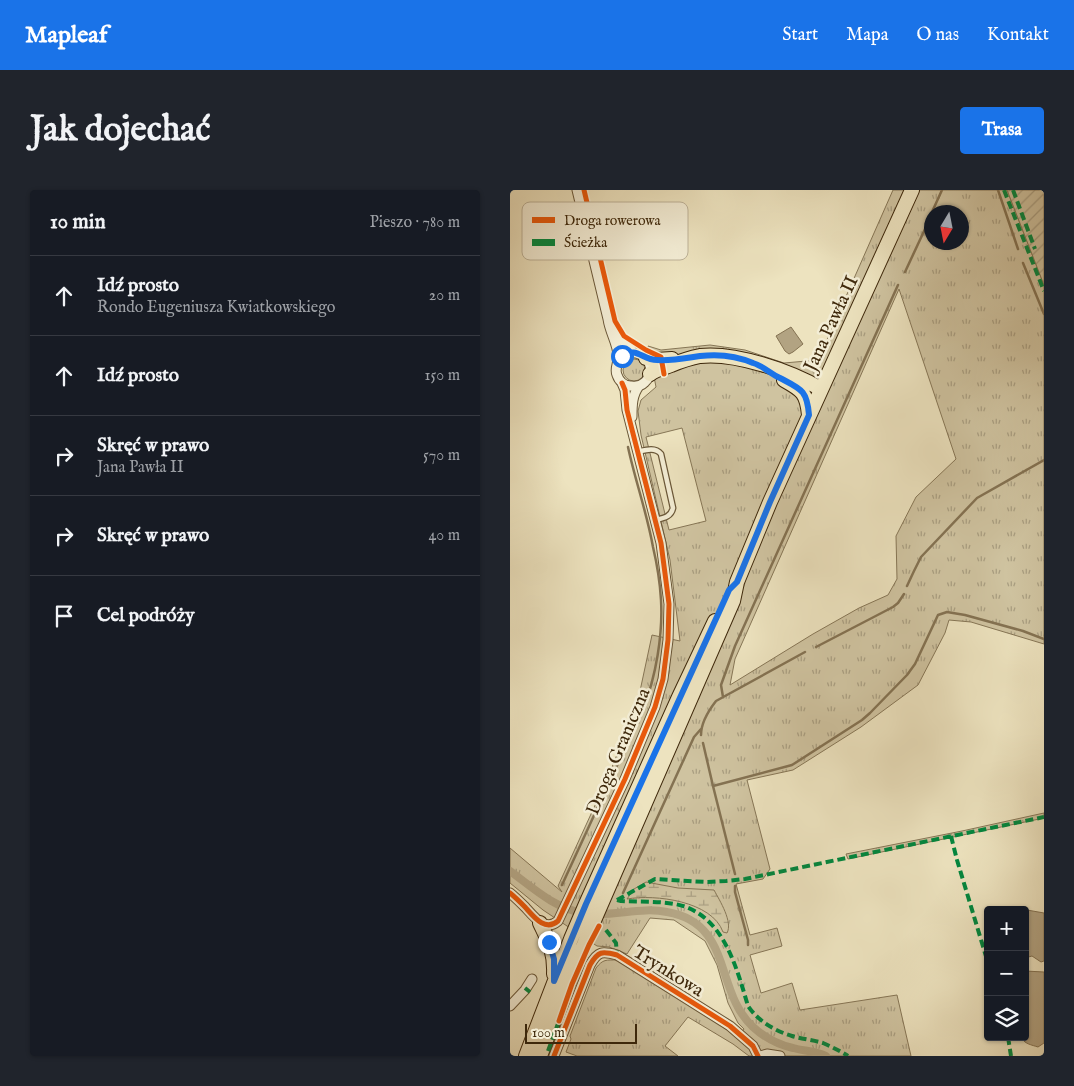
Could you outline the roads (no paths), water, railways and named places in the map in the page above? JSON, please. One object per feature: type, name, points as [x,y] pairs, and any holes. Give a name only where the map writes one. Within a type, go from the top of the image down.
[{"type":"main road","name":"Jana Pawła II","points":[[526,1056],[554,981],[585,923],[601,904],[733,601],[737,582],[770,502],[912,190]]},
{"type":"main road","points":[[640,355],[656,360],[688,359]]},
{"type":"main road","points":[[650,374],[657,369],[699,356],[718,356],[742,359],[783,371],[821,389]]},
{"type":"main road","points":[[755,363],[803,392],[809,415]]},
{"type":"main road","name":"Jana Pawła II","points":[[540,1056],[585,923],[586,904],[729,590],[737,582]]},
{"type":"main road","points":[[540,922],[552,949],[554,981]]},
{"type":"street","points":[[594,260],[609,328],[618,352],[619,360],[616,369],[619,379],[627,386],[639,386],[646,381],[650,374],[649,363],[619,336],[608,319]]},
{"type":"street","points":[[619,360],[625,354],[640,355]]},
{"type":"street","name":"Droga Graniczna","points":[[540,922],[546,925],[554,924],[561,917],[646,730],[663,679],[668,640],[669,604],[661,543],[626,410],[625,390],[622,383]]},
{"type":"street","name":"Droga Graniczna","points":[[631,425],[633,400],[639,386]]},
{"type":"street","points":[[510,893],[540,922]]},
{"type":"street","name":"Trynkowa","points":[[554,1056],[590,965],[602,952],[617,955],[730,1026],[753,1046],[759,1056],[767,1054],[780,1056]]},
{"type":"street","points":[[510,1006],[525,990],[532,978]]},
{"type":"lane","points":[[638,452],[654,449],[661,454],[673,508],[669,516],[655,520]]},
{"type":"waterway","points":[[935,205],[942,190]]},
{"type":"waterway","points":[[998,190],[1018,249]]},
{"type":"waterway","points":[[905,272],[924,231]]},
{"type":"waterway","points":[[1023,263],[1044,314]]},
{"type":"waterway","points":[[723,697],[721,685],[735,646],[898,285]]},
{"type":"waterway","points":[[562,885],[643,709],[652,683],[658,655],[661,627],[659,580],[648,522],[628,447]]},
{"type":"waterway","points":[[907,586],[921,557],[977,498],[1044,460]]},
{"type":"waterway","points":[[816,647],[893,607],[904,594]]},
{"type":"waterway","points":[[735,874],[713,786],[792,765],[862,720],[907,675],[915,664],[938,615],[947,612],[965,615],[1023,631],[1044,639]]},
{"type":"waterway","points":[[701,735],[704,721],[716,701],[805,652]]},
{"type":"waterway","points":[[623,893],[694,737],[701,729]]},
{"type":"waterway","points":[[703,743],[713,786]]},
{"type":"waterway","points":[[510,871],[553,902],[583,913]]},
{"type":"waterway","points":[[735,886],[748,945]]},
{"type":"waterway","points":[[595,914],[658,911],[688,919],[703,930],[713,944],[732,995],[741,1012],[753,1027],[782,1045],[826,1056]]}]
